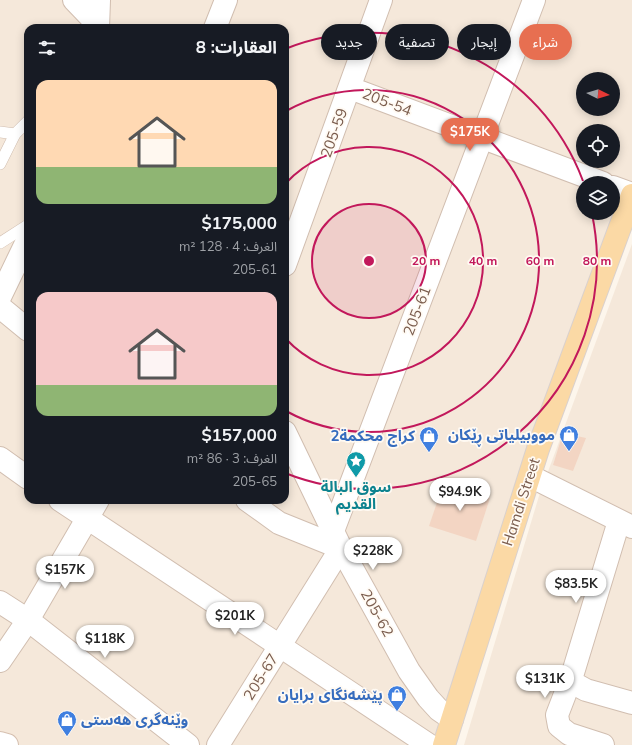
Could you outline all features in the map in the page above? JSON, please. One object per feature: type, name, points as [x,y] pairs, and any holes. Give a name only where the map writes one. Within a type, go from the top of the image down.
[{"type":"main road","name":"Hamdi Street","points":[[444,745],[538,449],[632,194]]},
{"type":"street","points":[[74,0],[95,24]]},
{"type":"street","points":[[97,24],[99,0]]},
{"type":"street","points":[[217,24],[226,0]]},
{"type":"street","name":"205-59","points":[[289,254],[381,0]]},
{"type":"street","name":"205-61","points":[[337,540],[534,0]]},
{"type":"street","name":"205-54","points":[[350,88],[584,176]]},
{"type":"street","points":[[620,190],[632,194]]},
{"type":"street","points":[[0,297],[24,247]]},
{"type":"street","points":[[0,307],[24,327]]},
{"type":"street","name":"205-62","points":[[289,440],[337,540],[418,685],[440,710],[452,720]]},
{"type":"street","points":[[0,458],[24,475]]},
{"type":"street","points":[[530,476],[625,524],[557,715],[558,726],[569,734],[603,745]]},
{"type":"street","points":[[66,504],[429,745]]},
{"type":"street","points":[[0,661],[28,620],[96,504]]},
{"type":"street","points":[[253,504],[279,523],[337,540]]},
{"type":"street","name":"205-67","points":[[218,745],[280,645],[337,540]]},
{"type":"street","points":[[0,602],[28,620],[188,745]]},
{"type":"street","points":[[572,676],[575,684],[586,690],[632,703]]},
{"type":"street","points":[[0,743],[7,745]]},
{"type":"lane","points":[[0,164],[15,134],[24,125]]},
{"type":"lane","points":[[0,132],[15,134]]},
{"type":"lane","points":[[0,243],[24,228]]},
{"type":"shaded area","points":[[0,0],[632,0],[632,212],[444,745],[7,745],[0,743]]},
{"type":"shaded area","points":[[632,244],[632,745],[464,745],[539,496]]},
{"type":"building","name":"مووبیلیاتی ڕێکان","points":[[563,433],[586,438],[573,471],[553,465]]},
{"type":"building","points":[[444,482],[490,498],[476,541],[429,526]]},
{"type":"place","name":"مووبیلیاتی ڕێکان","points":[[569,452]]},
{"type":"place","name":"كراج محكمة2","points":[[429,453]]},
{"type":"place","name":"سوق البالة القديم","points":[[356,478]]},
{"type":"place","name":"پێشە‌نگای برایان","points":[[397,712]]},
{"type":"place","name":"وێنەگری هەستی","points":[[67,737]]}]
